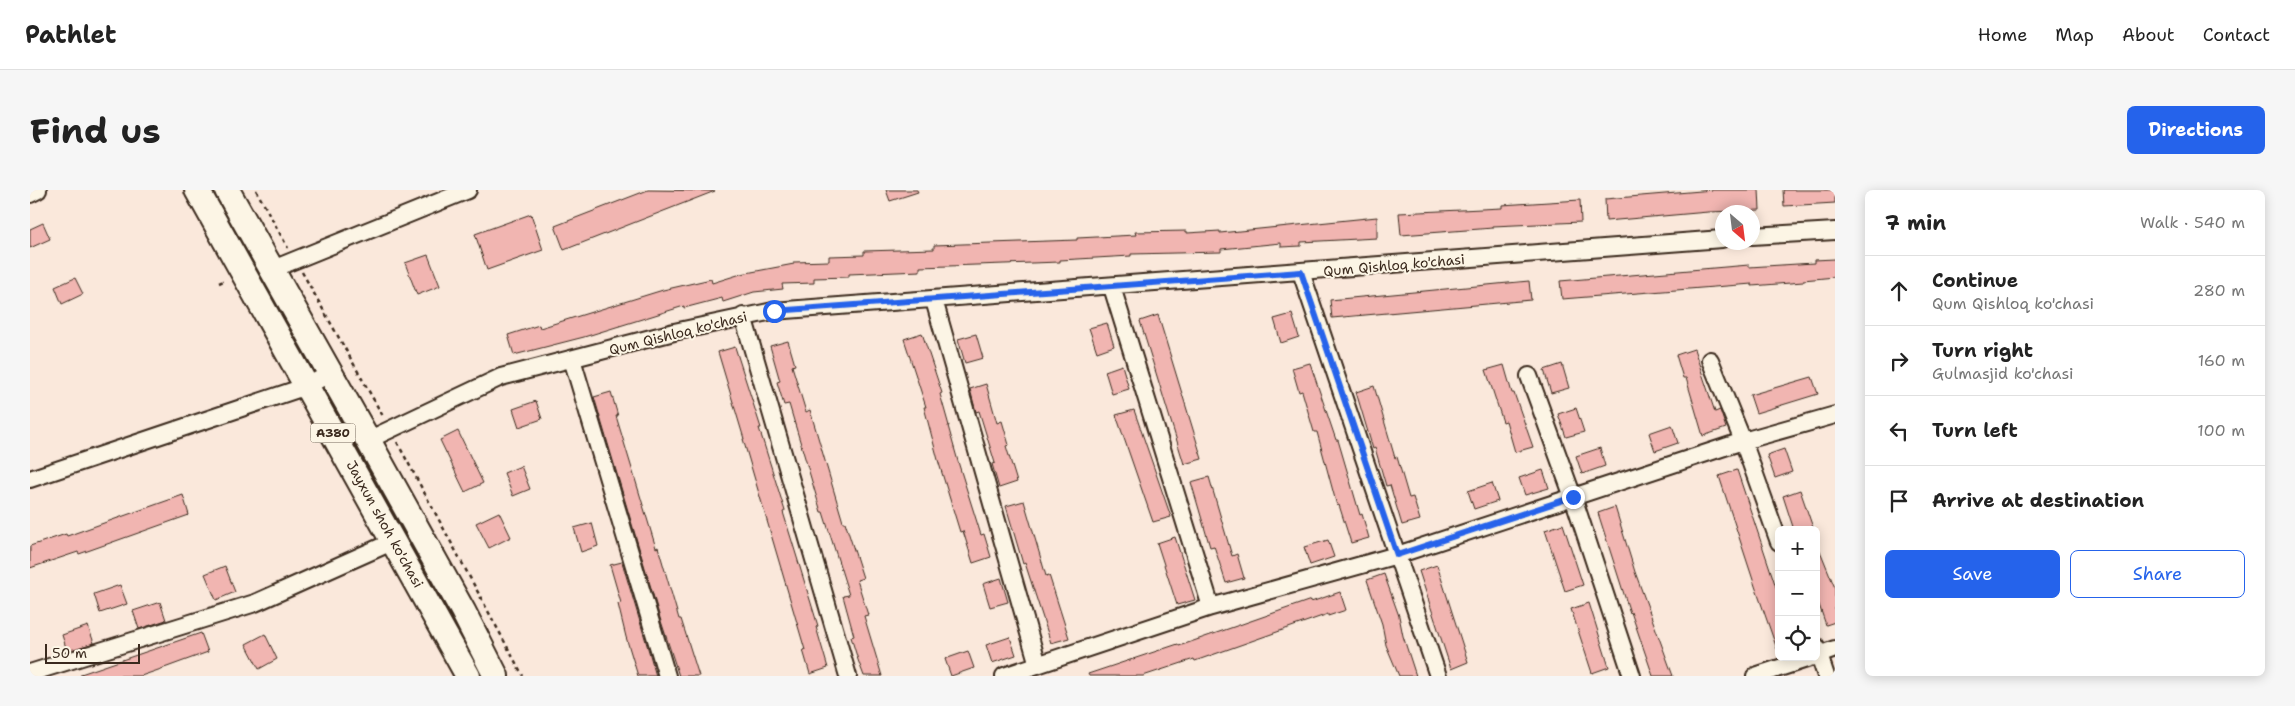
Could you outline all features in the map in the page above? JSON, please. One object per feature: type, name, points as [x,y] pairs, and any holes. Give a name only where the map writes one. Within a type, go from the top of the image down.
[{"type":"highway","name":"Jayxun shoh ko'chasi","points":[[197,190],[468,676]]},
{"type":"highway","name":"Jayxun shoh ko'chasi","points":[[227,190],[463,611],[496,676]]},
{"type":"street","points":[[30,194],[38,190]]},
{"type":"street","points":[[273,269],[468,190]]},
{"type":"street","points":[[1760,236],[1835,231]]},
{"type":"street","name":"Qum Qishloq ko'chasi","points":[[368,440],[501,377],[744,316],[774,311],[1112,287],[1715,240]]},
{"type":"street","points":[[1301,272],[1438,676]]},
{"type":"street","points":[[1112,287],[1211,607]]},
{"type":"street","points":[[934,300],[1038,665]]},
{"type":"street","points":[[744,316],[848,676]]},
{"type":"street","points":[[572,359],[667,676]]},
{"type":"street","points":[[1710,360],[1743,441],[1775,531]]},
{"type":"street","points":[[30,479],[307,386],[330,373]]},
{"type":"street","points":[[1529,376],[1573,497],[1632,676]]},
{"type":"street","points":[[1004,676],[1211,607],[1397,555],[1743,441],[1835,415]]},
{"type":"street","points":[[30,673],[254,603],[394,541]]},
{"type":"street","points":[[1820,653],[1826,676]]},
{"type":"street","points":[[1755,676],[1797,661]]},
{"type":"path","points":[[282,248],[287,246]]},
{"type":"path","points":[[220,283],[229,278]]},
{"type":"building","points":[[648,190],[715,191],[564,250],[555,226]]},
{"type":"building","points":[[886,190],[917,190],[918,192],[890,201]]},
{"type":"building","points":[[1713,190],[1759,190],[1760,205],[1715,205],[1715,212],[1606,221],[1605,199]]},
{"type":"building","points":[[1783,190],[1835,190],[1835,203],[1784,206]]},
{"type":"building","points":[[1580,200],[1581,222],[1493,226],[1493,228],[1401,235],[1399,213],[1502,208],[1502,205]]},
{"type":"building","points":[[531,214],[543,250],[487,270],[475,234]]},
{"type":"building","points":[[1377,217],[1377,238],[1301,242],[1301,246],[1281,247],[1281,243],[1221,249],[1221,252],[1131,254],[1131,256],[1060,260],[1060,262],[920,267],[920,271],[849,274],[849,277],[814,278],[814,283],[782,284],[783,289],[754,292],[723,302],[722,298],[684,308],[684,306],[584,337],[514,355],[508,335],[539,325],[540,328],[663,290],[711,279],[712,283],[741,274],[794,264],[794,262],[829,261],[829,256],[864,255],[864,251],[934,249],[934,245],[1077,240],[1077,238],[1136,235],[1135,232],[1187,231],[1187,233],[1220,231],[1220,233]]},
{"type":"building","points":[[43,223],[50,239],[30,248],[30,229]]},
{"type":"building","points":[[428,255],[440,286],[417,295],[405,263]]},
{"type":"building","points":[[1835,259],[1835,277],[1803,280],[1803,282],[1752,286],[1752,284],[1562,299],[1560,281],[1749,265],[1749,267],[1814,263],[1814,260]]},
{"type":"building","points":[[75,278],[83,294],[62,304],[55,287]]},
{"type":"building","points":[[1529,281],[1531,300],[1332,318],[1330,300]]},
{"type":"building","points":[[1292,314],[1299,337],[1281,343],[1274,319]]},
{"type":"building","points":[[1158,315],[1202,459],[1184,464],[1140,321]]},
{"type":"building","points":[[1107,323],[1114,346],[1097,352],[1089,328]]},
{"type":"building","points":[[922,333],[942,393],[940,394],[959,465],[981,535],[984,534],[991,557],[973,563],[963,531],[960,532],[938,460],[924,407],[926,407],[904,339]]},
{"type":"building","points":[[976,334],[983,358],[965,363],[958,339]]},
{"type":"building","points":[[788,341],[795,365],[792,366],[806,412],[810,410],[843,522],[845,522],[863,578],[857,580],[868,615],[864,616],[882,676],[864,676],[858,660],[851,637],[854,636],[843,596],[849,595],[823,512],[821,512],[789,404],[784,405],[777,382],[780,381],[770,346]]},
{"type":"building","points":[[735,347],[761,428],[759,428],[785,511],[783,512],[818,626],[816,627],[828,668],[810,674],[803,650],[805,650],[718,352]]},
{"type":"building","points":[[1694,349],[1715,412],[1720,410],[1726,428],[1703,436],[1686,378],[1683,378],[1676,355]]},
{"type":"building","points":[[1310,363],[1336,440],[1338,440],[1360,515],[1362,514],[1369,538],[1351,543],[1339,505],[1337,506],[1317,432],[1314,432],[1302,391],[1299,392],[1292,368]]},
{"type":"building","points":[[1562,364],[1569,388],[1551,393],[1544,370]]},
{"type":"building","points":[[1122,365],[1129,389],[1112,394],[1105,371]]},
{"type":"building","points":[[1504,365],[1512,393],[1514,393],[1533,447],[1515,452],[1506,421],[1503,422],[1486,370]]},
{"type":"building","points":[[1812,377],[1818,394],[1756,413],[1750,395]]},
{"type":"building","points":[[986,384],[997,423],[1002,421],[1009,445],[1006,446],[1017,482],[999,488],[992,464],[995,463],[979,411],[976,412],[970,389]]},
{"type":"building","points":[[1374,386],[1395,458],[1397,457],[1409,498],[1413,497],[1420,520],[1402,525],[1390,485],[1386,486],[1375,448],[1373,449],[1356,392]]},
{"type":"building","points":[[611,392],[618,416],[616,416],[656,548],[658,547],[679,619],[681,619],[699,676],[679,676],[660,618],[594,397]]},
{"type":"building","points":[[536,401],[542,419],[519,427],[513,409]]},
{"type":"building","points":[[1576,408],[1584,432],[1566,437],[1558,414]]},
{"type":"building","points":[[1134,410],[1171,517],[1153,522],[1116,415]]},
{"type":"building","points":[[1672,425],[1678,443],[1655,451],[1649,433]]},
{"type":"building","points":[[458,431],[483,483],[465,492],[440,440]]},
{"type":"building","points":[[1600,448],[1605,466],[1582,474],[1576,456]]},
{"type":"building","points":[[1784,449],[1792,472],[1775,478],[1767,455]]},
{"type":"building","points":[[521,466],[530,489],[513,496],[504,473]]},
{"type":"building","points":[[1543,470],[1549,488],[1525,495],[1519,478]]},
{"type":"building","points":[[1737,470],[1775,584],[1775,643],[1755,586],[1719,476]]},
{"type":"building","points":[[1209,477],[1232,556],[1237,554],[1244,578],[1226,583],[1214,546],[1210,547],[1191,482]]},
{"type":"building","points":[[1492,483],[1498,501],[1474,509],[1468,491]]},
{"type":"building","points":[[1800,490],[1813,526],[1793,526],[1783,496]]},
{"type":"building","points":[[183,495],[189,515],[79,554],[78,552],[30,568],[30,546],[66,534],[67,536]]},
{"type":"building","points":[[1024,501],[1046,576],[1049,575],[1069,638],[1051,643],[1025,563],[1023,564],[1006,506]]},
{"type":"building","points":[[1615,507],[1635,572],[1673,676],[1653,676],[1630,613],[1598,513]]},
{"type":"building","points":[[499,512],[511,537],[489,548],[476,523]]},
{"type":"building","points":[[592,523],[598,546],[581,552],[574,528]]},
{"type":"building","points":[[1563,524],[1583,585],[1565,591],[1545,530]]},
{"type":"building","points":[[1175,537],[1195,600],[1177,605],[1157,543]]},
{"type":"building","points":[[1328,540],[1334,557],[1310,565],[1304,547]]},
{"type":"building","points":[[1820,551],[1835,588],[1835,622],[1826,625],[1820,608]]},
{"type":"building","points":[[622,562],[656,676],[638,676],[626,637],[618,604],[621,603],[610,565]]},
{"type":"building","points":[[1437,565],[1468,662],[1451,669],[1419,571]]},
{"type":"building","points":[[225,566],[235,592],[216,600],[205,574]]},
{"type":"building","points":[[1384,574],[1399,616],[1403,636],[1416,676],[1399,676],[1386,645],[1382,624],[1367,580]]},
{"type":"building","points":[[1001,578],[1008,602],[990,607],[983,584]]},
{"type":"building","points":[[120,585],[127,604],[100,613],[94,594]]},
{"type":"building","points":[[1340,592],[1346,610],[1328,616],[1328,614],[1195,661],[1194,659],[1143,676],[1089,676],[1088,674],[1178,644],[1179,646],[1311,600],[1311,602]]},
{"type":"building","points":[[160,602],[166,620],[139,629],[133,611]]},
{"type":"building","points":[[1589,603],[1609,667],[1592,673],[1571,609]]},
{"type":"building","points":[[88,626],[94,643],[67,651],[62,635]]},
{"type":"building","points":[[201,633],[208,652],[167,667],[141,676],[81,676],[81,674]]},
{"type":"building","points":[[265,634],[277,659],[259,669],[246,644]]},
{"type":"building","points":[[1010,637],[1016,655],[992,663],[986,645]]},
{"type":"building","points":[[968,651],[974,668],[951,676],[945,659]]},
{"type":"route","points":[[774,311],[1301,272],[1397,555],[1573,497]]}]
